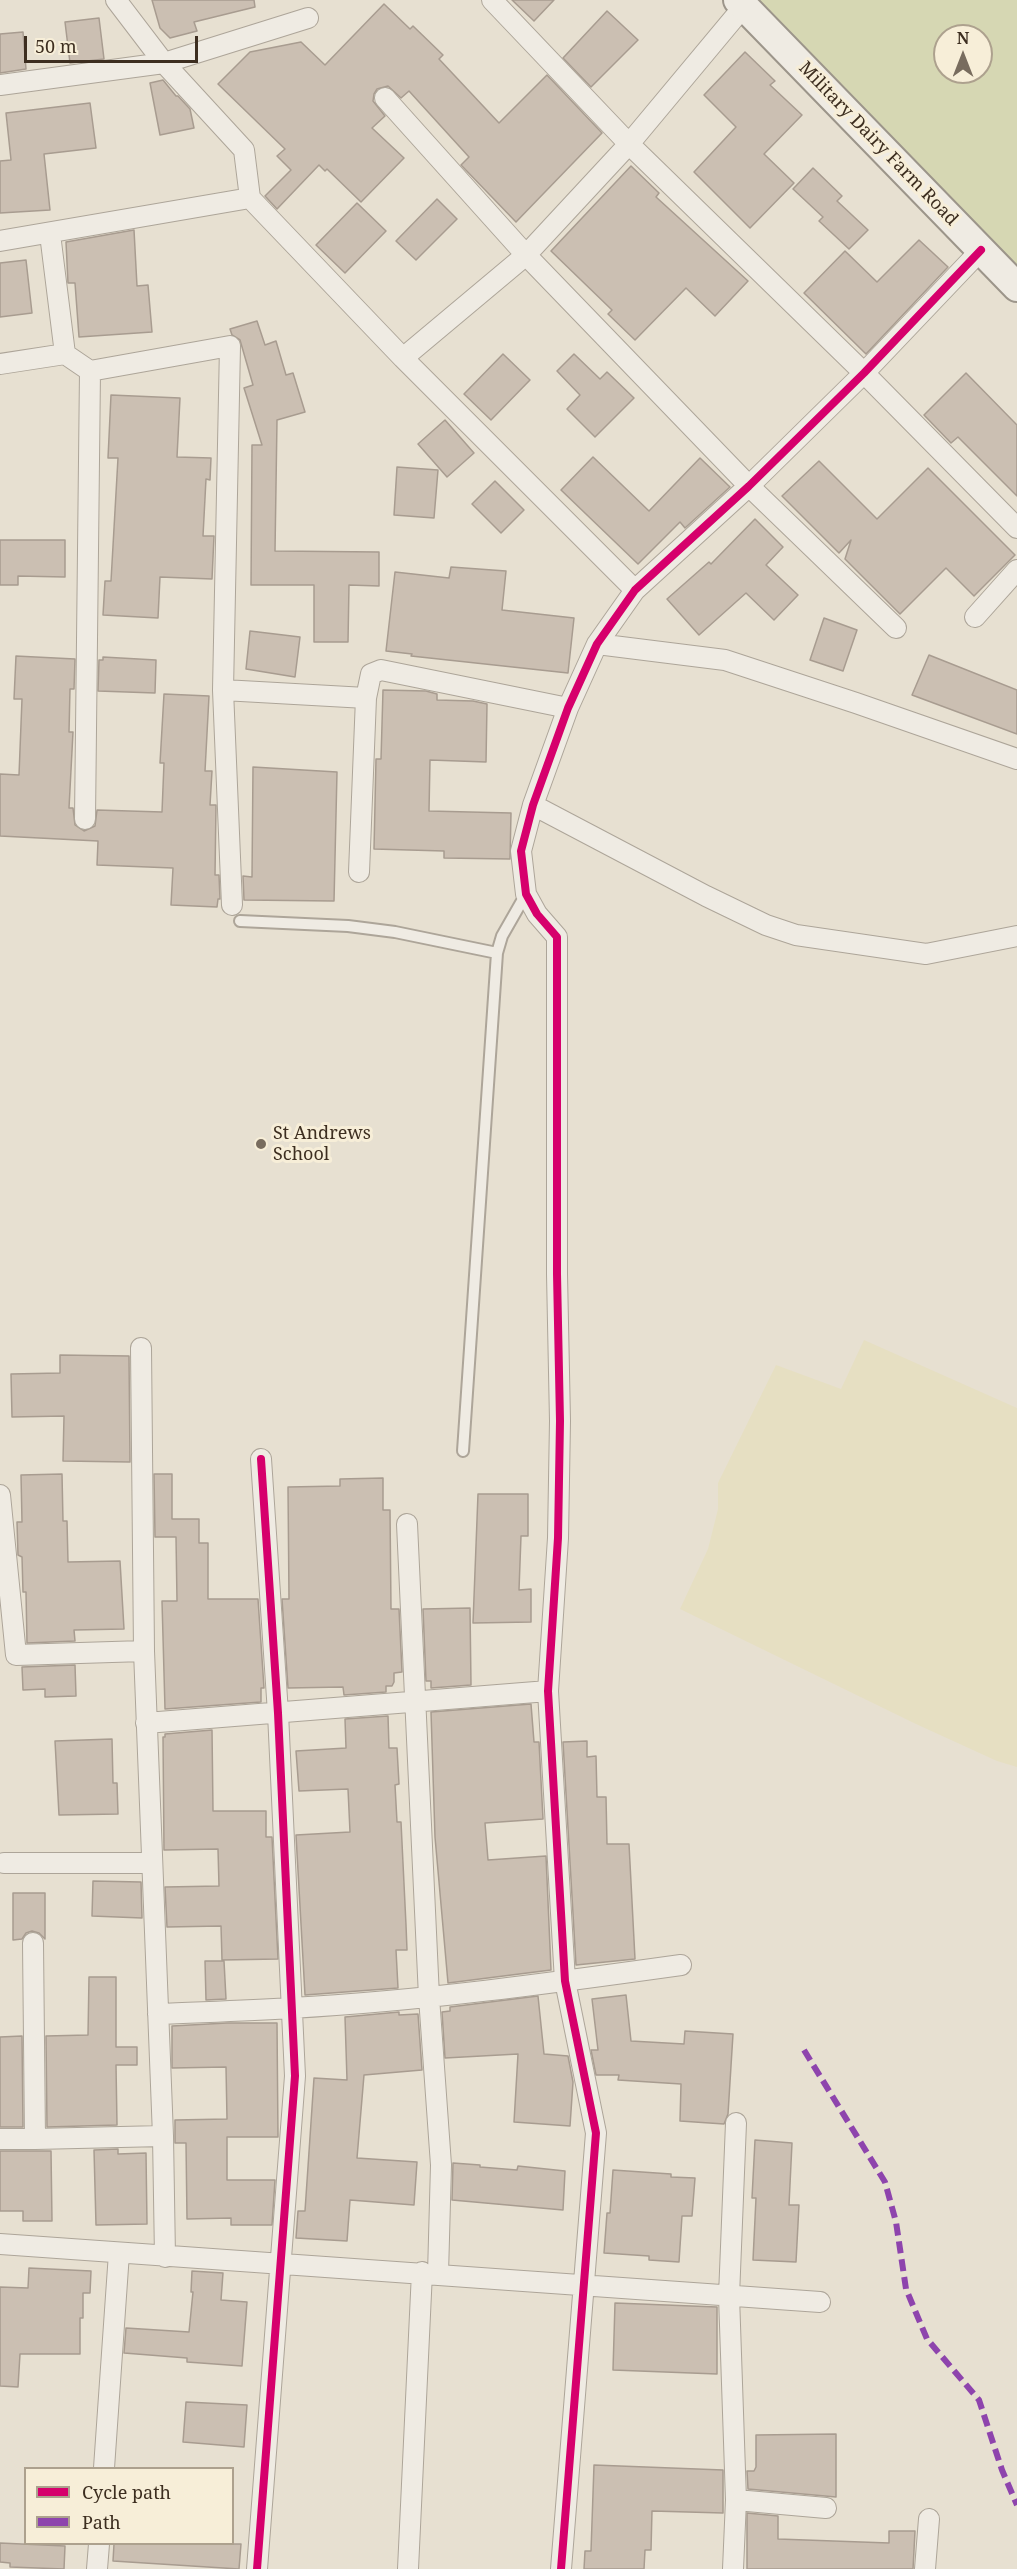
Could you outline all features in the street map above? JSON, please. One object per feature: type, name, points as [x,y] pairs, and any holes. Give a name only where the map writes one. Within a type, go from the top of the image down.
[{"type":"main road","name":"Military Dairy Farm Road","points":[[741,3],[1017,288]]},
{"type":"street","points":[[116,0],[164,63],[244,150],[250,198],[403,358],[635,590]]},
{"type":"street","points":[[492,0],[629,144],[864,373],[1017,528]]},
{"type":"street","points":[[403,358],[526,255],[629,144],[741,3]]},
{"type":"street","points":[[0,85],[164,63],[308,18]]},
{"type":"street","points":[[386,98],[526,255],[750,486],[896,628]]},
{"type":"street","points":[[0,241],[250,198]]},
{"type":"street","points":[[50,234],[65,354]]},
{"type":"street","points":[[561,2569],[596,2133],[564,1982],[548,1691],[558,1538],[560,1421],[557,1274],[557,937],[537,914],[526,894],[521,851],[533,805],[568,708],[597,644],[635,590],[750,486],[864,373],[981,249]]},
{"type":"street","points":[[0,364],[65,354],[90,371],[230,346],[223,690],[236,913]]},
{"type":"street","points":[[85,819],[90,371]]},
{"type":"street","points":[[975,616],[1017,570]]},
{"type":"street","points":[[597,644],[726,660],[1017,759]]},
{"type":"street","points":[[359,872],[366,698],[371,674],[381,670],[568,708]]},
{"type":"street","points":[[223,690],[366,698]]},
{"type":"street","points":[[533,805],[706,896],[766,925],[796,935],[926,954],[1017,936]]},
{"type":"street","points":[[141,1348],[144,1651],[163,2136],[165,2257]]},
{"type":"street","points":[[257,2569],[295,2076],[278,1713],[261,1459]]},
{"type":"street","points":[[0,1495],[16,1655],[144,1651]]},
{"type":"street","points":[[407,1524],[429,1997],[441,2165],[430,2273],[408,2569]]},
{"type":"street","points":[[146,1723],[548,1691]]},
{"type":"street","points":[[4,1863],[152,1863]]},
{"type":"street","points":[[33,1943],[35,2139]]},
{"type":"street","points":[[158,2014],[292,2008],[429,1997],[564,1982],[681,1965]]},
{"type":"street","points":[[733,2569],[736,2500],[729,2296],[736,2123]]},
{"type":"street","points":[[0,2139],[163,2136]]},
{"type":"street","points":[[0,2244],[820,2302]]},
{"type":"street","points":[[104,2467],[118,2253]]},
{"type":"street","points":[[736,2500],[826,2508]]},
{"type":"street","points":[[925,2569],[929,2519]]},
{"type":"street","points":[[97,2569],[99,2545]]},
{"type":"lane","points":[[463,1451],[497,953],[502,936],[526,894]]},
{"type":"lane","points":[[236,913],[395,932],[497,953]]},
{"type":"shaded area","points":[[864,1340],[1017,1408],[1017,1767],[997,1761],[916,1724],[680,1609],[708,1549],[718,1509],[718,1483],[776,1365],[841,1389]]},
{"type":"green space","points":[[734,0],[1017,0],[1017,295]]},
{"type":"building","points":[[152,0],[254,0],[255,7],[194,22],[197,31],[170,38],[160,28]]},
{"type":"building","points":[[512,0],[554,0],[534,21]]},
{"type":"building","points":[[384,4],[410,29],[413,26],[443,55],[439,59],[499,123],[547,75],[602,133],[516,222],[461,165],[469,157],[409,91],[401,98],[388,86],[377,89],[374,94],[373,101],[385,116],[372,128],[404,158],[361,202],[327,169],[325,171],[319,165],[277,209],[265,196],[291,170],[277,156],[285,149],[218,84],[250,52],[301,42],[325,65]]},
{"type":"building","points":[[607,11],[638,40],[591,87],[563,58]]},
{"type":"building","points":[[99,18],[104,59],[70,63],[65,22]]},
{"type":"building","points":[[23,32],[26,69],[0,73],[0,34]]},
{"type":"building","points":[[745,52],[775,81],[770,85],[802,115],[764,154],[794,183],[750,228],[694,172],[736,127],[704,95]]},
{"type":"building","points":[[163,80],[190,109],[194,128],[160,135],[150,83]]},
{"type":"building","points":[[90,103],[96,148],[44,154],[50,210],[0,213],[0,161],[11,160],[6,113]]},
{"type":"building","points":[[631,166],[659,193],[656,197],[748,281],[715,316],[686,288],[635,340],[608,314],[612,310],[551,251]]},
{"type":"building","points":[[813,168],[842,196],[837,201],[868,230],[849,249],[819,221],[823,217],[793,189]]},
{"type":"building","points":[[437,199],[457,219],[416,260],[396,241]]},
{"type":"building","points":[[357,203],[386,231],[345,273],[316,245]]},
{"type":"building","points":[[134,230],[137,286],[148,285],[152,332],[79,337],[75,283],[68,283],[66,242]]},
{"type":"building","points":[[919,240],[948,267],[866,354],[804,293],[845,251],[877,282]]},
{"type":"building","points":[[26,260],[32,313],[0,317],[0,263]]},
{"type":"building","points":[[257,321],[265,345],[276,341],[286,375],[293,373],[305,412],[277,420],[275,551],[379,552],[379,586],[349,585],[348,642],[314,642],[314,585],[251,585],[252,445],[262,445],[244,388],[253,385],[240,340],[232,335],[230,329]]},
{"type":"building","points":[[503,354],[530,380],[491,420],[464,394]]},
{"type":"building","points":[[574,354],[600,379],[607,372],[634,398],[595,437],[567,409],[580,395],[557,371]]},
{"type":"building","points":[[966,373],[1017,425],[1017,496],[958,437],[951,443],[924,415]]},
{"type":"building","points":[[111,395],[180,398],[177,457],[211,458],[210,480],[206,479],[203,536],[214,536],[212,579],[160,577],[158,618],[103,615],[105,581],[111,581],[118,458],[108,458]]},
{"type":"building","points":[[445,420],[474,453],[447,477],[418,444]]},
{"type":"building","points":[[593,457],[649,511],[700,458],[730,487],[685,528],[680,522],[638,564],[561,490]]},
{"type":"building","points":[[819,461],[877,519],[928,468],[1015,555],[974,596],[946,568],[900,614],[845,559],[851,540],[839,553],[782,496]]},
{"type":"building","points":[[397,467],[438,470],[434,518],[394,515]]},
{"type":"building","points":[[495,481],[524,510],[501,533],[472,504]]},
{"type":"building","points":[[755,519],[783,547],[766,565],[798,595],[774,620],[746,593],[699,635],[667,599],[709,562],[711,564]]},
{"type":"building","points":[[0,540],[65,540],[65,577],[18,576],[18,585],[0,585]]},
{"type":"building","points":[[451,567],[506,571],[502,610],[574,618],[568,673],[411,656],[412,654],[386,651],[395,572],[449,578]]},
{"type":"building","points":[[824,618],[857,630],[843,671],[810,660]]},
{"type":"building","points":[[250,631],[300,637],[295,677],[246,669]]},
{"type":"building","points":[[929,655],[1017,690],[1017,734],[912,695]]},
{"type":"building","points":[[16,656],[75,659],[74,689],[70,689],[69,732],[73,732],[69,808],[73,808],[75,825],[84,831],[95,826],[97,810],[162,812],[164,763],[160,763],[164,694],[209,696],[205,771],[212,771],[210,805],[216,805],[215,875],[219,875],[220,899],[218,899],[217,907],[171,905],[173,868],[97,865],[98,841],[0,836],[0,774],[19,775],[22,699],[14,699]]},
{"type":"building","points":[[103,657],[156,660],[155,693],[98,691],[99,660],[103,660]]},
{"type":"building","points":[[383,690],[426,691],[437,694],[437,700],[473,701],[487,704],[486,762],[430,760],[429,811],[511,813],[510,859],[444,858],[444,851],[374,849],[376,759],[381,759]]},
{"type":"building","points":[[253,767],[337,772],[334,901],[244,900],[243,876],[252,877]]},
{"type":"building","points":[[60,1355],[129,1356],[130,1462],[63,1461],[64,1416],[12,1417],[11,1374],[60,1373]]},
{"type":"building","points":[[62,1474],[63,1521],[67,1521],[68,1562],[120,1561],[124,1629],[74,1630],[75,1641],[27,1643],[26,1592],[23,1592],[22,1557],[18,1555],[17,1522],[22,1522],[21,1475]]},
{"type":"building","points":[[154,1474],[172,1474],[172,1519],[199,1519],[199,1543],[208,1543],[208,1599],[258,1599],[264,1688],[261,1688],[261,1702],[165,1709],[162,1601],[177,1601],[176,1537],[155,1537]]},
{"type":"building","points":[[383,1478],[383,1510],[390,1510],[391,1609],[399,1609],[402,1672],[394,1673],[394,1682],[392,1686],[386,1686],[386,1692],[344,1695],[343,1687],[288,1688],[282,1599],[289,1599],[288,1487],[340,1486],[340,1479]]},
{"type":"building","points":[[478,1494],[528,1494],[528,1536],[521,1536],[519,1590],[531,1589],[531,1622],[473,1623]]},
{"type":"building","points":[[470,1608],[471,1685],[431,1688],[431,1681],[426,1681],[423,1609]]},
{"type":"building","points":[[75,1665],[76,1696],[45,1697],[45,1689],[23,1690],[22,1667]]},
{"type":"building","points":[[531,1704],[534,1742],[539,1742],[543,1819],[485,1823],[488,1860],[546,1856],[551,1970],[448,1983],[435,1837],[431,1712]]},
{"type":"building","points":[[388,1716],[389,1748],[397,1748],[399,1784],[395,1785],[397,1822],[401,1822],[407,1950],[396,1950],[398,1988],[305,1995],[296,1835],[350,1832],[348,1789],[299,1791],[296,1751],[346,1748],[345,1719]]},
{"type":"building","points":[[212,1730],[213,1811],[266,1811],[266,1837],[272,1837],[278,1959],[222,1960],[221,1926],[167,1927],[165,1887],[219,1886],[218,1849],[164,1850],[163,1737],[165,1734]]},
{"type":"building","points":[[112,1739],[113,1783],[117,1783],[118,1814],[59,1815],[55,1741]]},
{"type":"building","points":[[587,1741],[587,1757],[596,1756],[597,1797],[606,1797],[607,1844],[629,1844],[635,1959],[576,1965],[563,1742]]},
{"type":"building","points":[[93,1881],[141,1882],[142,1918],[92,1916]]},
{"type":"building","points":[[13,1893],[45,1893],[45,1939],[39,1933],[32,1931],[26,1933],[22,1939],[13,1940]]},
{"type":"building","points":[[205,1961],[224,1961],[226,1999],[206,2000]]},
{"type":"building","points":[[89,1977],[116,1977],[116,2047],[137,2047],[137,2065],[116,2065],[117,2125],[47,2127],[46,2036],[88,2035]]},
{"type":"building","points":[[626,1995],[631,2041],[684,2044],[685,2031],[733,2034],[728,2114],[724,2124],[680,2121],[681,2084],[618,2080],[619,2075],[596,2075],[591,2050],[598,2050],[592,1999]]},
{"type":"building","points":[[538,1996],[544,2054],[568,2056],[573,2082],[570,2126],[514,2122],[518,2054],[445,2058],[442,2012],[450,2011],[450,2007]]},
{"type":"building","points":[[399,2012],[399,2015],[418,2014],[422,2070],[364,2075],[357,2158],[417,2162],[414,2205],[350,2200],[347,2241],[296,2238],[298,2211],[305,2211],[314,2078],[347,2080],[345,2017]]},
{"type":"building","points":[[277,2023],[278,2137],[227,2137],[227,2180],[275,2180],[272,2225],[231,2225],[231,2218],[187,2219],[186,2143],[175,2143],[175,2120],[227,2119],[226,2067],[172,2068],[172,2026]]},
{"type":"building","points":[[22,2036],[23,2127],[0,2127],[0,2037]]},
{"type":"building","points":[[755,2140],[792,2143],[789,2205],[799,2205],[796,2262],[753,2260],[756,2198],[752,2198]]},
{"type":"building","points":[[118,2149],[118,2154],[146,2153],[147,2224],[96,2225],[94,2150]]},
{"type":"building","points":[[0,2151],[51,2151],[52,2221],[23,2221],[23,2211],[0,2211]]},
{"type":"building","points":[[453,2163],[517,2170],[518,2166],[565,2171],[563,2210],[452,2200]]},
{"type":"building","points":[[613,2170],[695,2178],[692,2216],[682,2216],[679,2262],[649,2260],[649,2256],[604,2253]]},
{"type":"building","points":[[29,2268],[91,2271],[90,2293],[83,2293],[80,2354],[20,2354],[18,2387],[0,2386],[0,2287],[28,2288]]},
{"type":"building","points":[[192,2271],[223,2273],[221,2300],[247,2302],[242,2366],[187,2362],[187,2358],[124,2353],[126,2328],[189,2332],[193,2292],[191,2292]]},
{"type":"building","points":[[615,2303],[717,2307],[717,2374],[613,2370]]},
{"type":"building","points":[[186,2402],[247,2405],[244,2447],[183,2442]]},
{"type":"building","points":[[836,2434],[836,2497],[748,2489],[747,2471],[754,2471],[756,2467],[756,2435]]},
{"type":"building","points":[[594,2465],[723,2470],[723,2513],[652,2511],[651,2550],[645,2550],[644,2569],[584,2569],[585,2551],[591,2551]]},
{"type":"building","points":[[747,2513],[778,2516],[778,2539],[889,2543],[889,2531],[915,2531],[913,2569],[747,2569]]},
{"type":"building","points":[[0,2543],[65,2546],[64,2569],[10,2567],[10,2563],[0,2562]]},
{"type":"building","points":[[241,2544],[239,2569],[113,2561],[114,2545]]},
{"type":"marked path","points":[[804,2050],[885,2182],[896,2222],[906,2289],[927,2339],[979,2400],[1002,2470],[1017,2505]]},
{"type":"cycle path","points":[[561,2569],[596,2133],[565,1981],[548,1691],[558,1538],[560,1421],[557,1274],[557,937],[537,914],[526,894],[521,851],[533,805],[568,708],[597,644],[635,590],[749,486],[864,373],[981,250]]},
{"type":"cycle path","points":[[257,2569],[295,2076],[278,1713],[261,1459]]},
{"type":"place","name":"St Andrews School","points":[[261,1144]]}]
